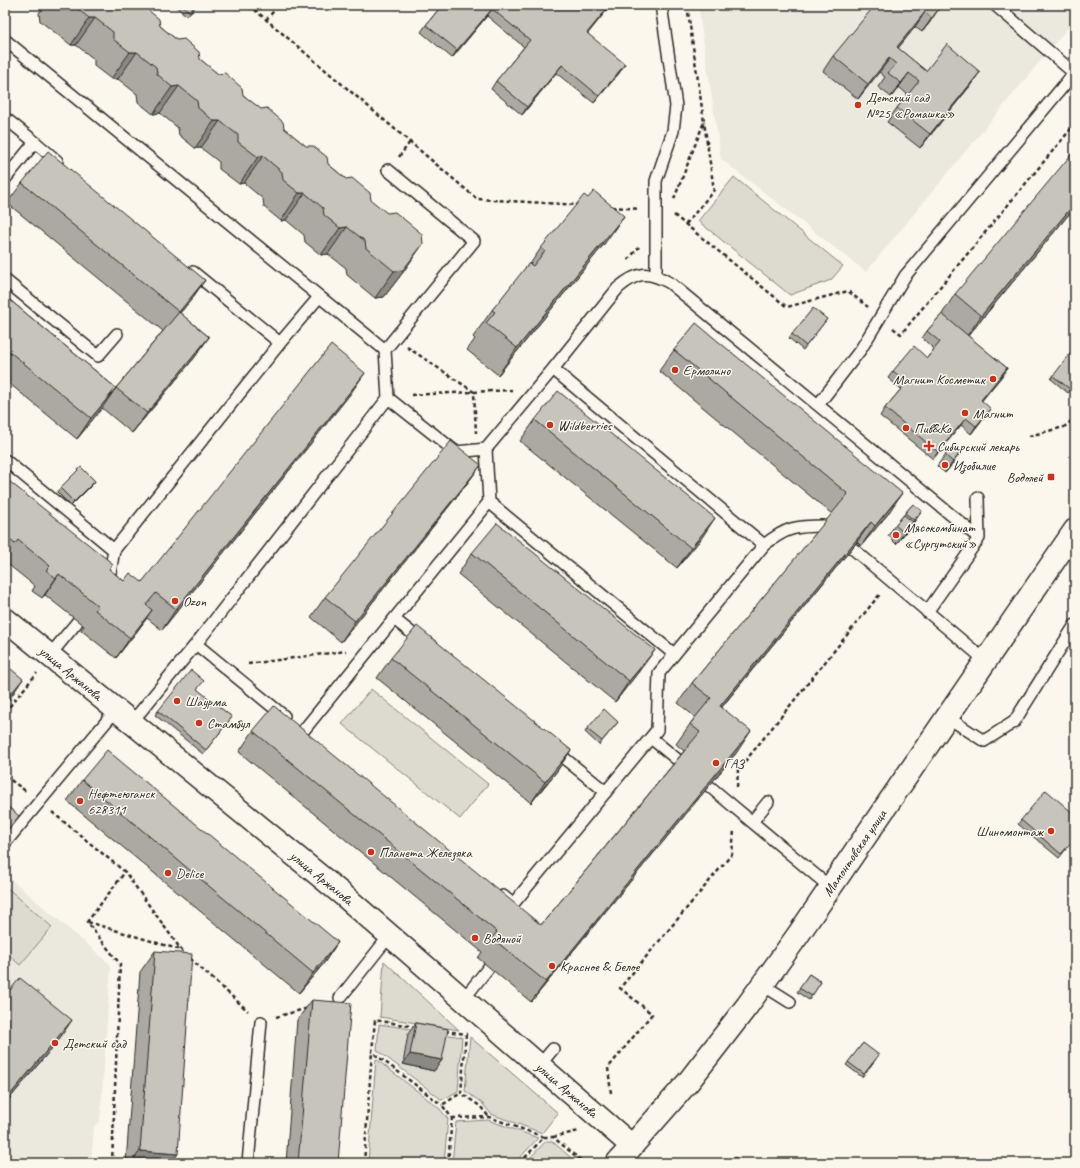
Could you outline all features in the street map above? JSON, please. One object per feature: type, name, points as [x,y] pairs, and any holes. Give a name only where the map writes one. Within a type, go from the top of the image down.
[{"type":"street","name":"Мамонтовская улица","points":[[617,1163],[699,1069],[763,985],[1075,530]]},
{"type":"street","name":"улица Аржанова","points":[[5,618],[390,935],[632,1146]]},
{"type":"lane","points":[[656,275],[656,181],[673,131],[676,106],[661,5]]},
{"type":"lane","points":[[818,405],[862,349],[905,276],[1074,72],[995,5]]},
{"type":"lane","points":[[5,40],[385,350]]},
{"type":"lane","points":[[5,118],[65,167]]},
{"type":"lane","points":[[5,180],[35,142]]},
{"type":"lane","points":[[5,843],[124,716],[196,644],[388,398],[385,350],[474,241],[388,170]]},
{"type":"lane","points":[[182,262],[280,343]]},
{"type":"lane","points":[[388,398],[456,452],[482,450],[553,369],[618,288],[629,279],[642,274],[656,275],[670,283],[978,538]]},
{"type":"lane","points":[[5,280],[98,356],[117,334]]},
{"type":"lane","points":[[100,593],[109,578],[114,550],[280,343],[319,297]]},
{"type":"lane","points":[[553,369],[764,545]]},
{"type":"lane","points":[[482,450],[489,502],[674,654]]},
{"type":"lane","points":[[5,460],[114,550]]},
{"type":"lane","points":[[927,612],[978,538],[978,498]]},
{"type":"lane","points":[[196,644],[300,729],[394,619],[489,502]]},
{"type":"lane","points":[[495,890],[514,908],[651,738],[657,730],[659,673],[764,545],[781,532],[801,526],[824,526]]},
{"type":"lane","points":[[852,548],[986,661]]},
{"type":"lane","points":[[394,619],[430,648]]},
{"type":"lane","points":[[50,655],[78,621]]},
{"type":"lane","points":[[947,717],[984,741],[1014,722],[1075,625]]},
{"type":"lane","points":[[651,738],[679,761]]},
{"type":"lane","points":[[546,743],[606,792]]},
{"type":"lane","points":[[709,786],[830,888]]},
{"type":"lane","points":[[752,822],[768,802]]},
{"type":"lane","points":[[340,998],[390,935]]},
{"type":"lane","points":[[463,1000],[489,967]]},
{"type":"lane","points":[[763,985],[790,1002]]},
{"type":"lane","points":[[248,1163],[261,1022]]},
{"type":"lane","points":[[539,1066],[553,1049]]},
{"type":"path","points":[[249,5],[477,199],[586,206]]},
{"type":"path","points":[[266,20],[279,5]]},
{"type":"path","points":[[686,224],[714,190],[688,5]]},
{"type":"path","points":[[669,211],[704,122]]},
{"type":"path","points":[[609,207],[669,211],[787,307],[848,290],[901,334],[1075,124]]},
{"type":"path","points":[[388,170],[410,142]]},
{"type":"path","points":[[474,392],[482,450]]},
{"type":"path","points":[[1028,436],[1064,427],[1075,418]]},
{"type":"path","points":[[610,1094],[608,1068],[652,1014],[620,988],[732,854],[738,770],[890,580]]},
{"type":"path","points":[[225,668],[353,650]]},
{"type":"path","points":[[5,712],[38,673]]},
{"type":"path","points":[[49,809],[125,872],[182,951],[261,1022],[340,998]]},
{"type":"path","points":[[87,922],[125,872]]},
{"type":"path","points":[[87,922],[182,951]]},
{"type":"path","points":[[87,922],[120,964],[112,1163]]},
{"type":"path","points":[[364,1163],[375,1020],[420,1027]]},
{"type":"path","points":[[444,1031],[466,1034],[461,1093]]},
{"type":"path","points":[[372,1052],[442,1105],[452,1118],[448,1163]]},
{"type":"path","points":[[442,1105],[461,1093]]},
{"type":"path","points":[[461,1093],[480,1106],[489,1117]]},
{"type":"path","points":[[452,1118],[489,1117],[544,1136],[553,1137],[580,1130]]},
{"type":"path","points":[[520,1163],[544,1136]]},
{"type":"path","points":[[553,1137],[584,1163]]},
{"type":"shaded area","name":"Детский сад №25 «Ромашка»","points":[[698,5],[1068,5],[1075,11],[1075,19],[866,272],[721,159]]},
{"type":"shaded area","points":[[734,177],[843,266],[831,280],[790,295],[698,221]]},
{"type":"shaded area","points":[[371,689],[488,784],[460,819],[342,724]]},
{"type":"shaded area","name":"Детский сад","points":[[5,874],[111,965],[100,1121],[94,1127],[91,1163],[5,1163]]},
{"type":"shaded area","points":[[5,886],[52,927],[20,965],[5,952]]},
{"type":"shaded area","points":[[384,961],[459,1030],[380,1017]]},
{"type":"shaded area","points":[[379,1024],[462,1037],[458,1091],[442,1100],[377,1050]]},
{"type":"shaded area","points":[[470,1037],[558,1113],[542,1133],[491,1114],[482,1103],[465,1091]]},
{"type":"shaded area","points":[[376,1059],[439,1108],[448,1119],[444,1163],[368,1163]]},
{"type":"shaded area","points":[[488,1120],[538,1138],[515,1163],[452,1163],[456,1122]]},
{"type":"shaded area","points":[[546,1141],[552,1141],[577,1163],[525,1163]]},
{"type":"building","points":[[73,5],[142,5],[159,19],[160,26],[177,40],[184,39],[199,52],[200,59],[218,74],[225,73],[242,88],[243,95],[261,109],[267,108],[283,122],[284,128],[306,146],[313,146],[327,157],[328,164],[346,179],[352,178],[370,193],[371,200],[387,213],[395,212],[422,234],[423,244],[403,270],[394,271],[366,248],[365,241],[347,227],[340,228],[324,215],[323,208],[305,193],[299,193],[283,180],[282,172],[263,156],[258,157],[238,142],[238,135],[220,121],[214,121],[198,108],[197,101],[179,86],[172,87],[157,74],[156,67],[137,52],[130,52],[113,39],[113,32],[95,18],[89,18]]},
{"type":"building","points":[[182,5],[196,5],[190,12]]},
{"type":"building","points":[[442,5],[553,5],[556,8],[559,5],[610,5],[587,33],[625,64],[599,96],[562,65],[527,107],[496,81],[530,40],[492,9],[457,50],[426,25]]},
{"type":"building","points":[[875,5],[937,5],[940,7],[932,18],[925,12],[897,47],[926,71],[947,44],[980,72],[930,134],[897,108],[919,81],[909,73],[901,83],[888,73],[896,64],[889,58],[868,84],[833,56]]},
{"type":"building","points":[[1075,150],[1075,203],[981,316],[955,294]]},
{"type":"building","points":[[48,151],[205,280],[179,312],[22,183]]},
{"type":"building","points":[[594,191],[624,216],[517,348],[486,323],[495,312],[492,310],[529,263],[533,266],[545,251],[541,248],[584,195],[588,198]]},
{"type":"building","points":[[5,296],[116,388],[91,418],[5,348]]},
{"type":"building","points":[[813,308],[827,319],[806,346],[792,334]]},
{"type":"building","points":[[179,312],[209,337],[147,413],[116,388]]},
{"type":"building","points":[[942,314],[1007,368],[981,400],[991,409],[976,426],[966,418],[938,452],[885,408],[907,382],[893,371],[914,346],[927,358],[940,342],[927,331]]},
{"type":"building","points":[[696,323],[902,493],[875,526],[871,522],[720,706],[751,731],[546,982],[492,938],[497,932],[253,731],[274,706],[541,925],[700,732],[690,724],[711,698],[692,683],[848,494],[674,350]]},
{"type":"building","points":[[331,345],[365,373],[176,609],[156,593],[146,605],[152,610],[130,638],[95,610],[98,606],[59,574],[56,578],[46,570],[50,566],[18,540],[15,544],[5,536],[8,532],[5,530],[5,478],[113,564],[109,569],[124,581],[130,573],[142,582]]},
{"type":"building","points":[[1073,350],[1075,351],[1075,383],[1070,389],[1053,376]]},
{"type":"building","points":[[558,391],[715,518],[691,548],[535,420]]},
{"type":"building","points":[[451,441],[481,465],[355,621],[325,597]]},
{"type":"building","points":[[951,447],[959,454],[953,462],[945,455]]},
{"type":"building","points":[[81,467],[95,481],[74,502],[60,488]]},
{"type":"building","points":[[913,504],[922,511],[914,520],[905,513]]},
{"type":"building","points":[[904,515],[913,522],[904,533],[895,525]]},
{"type":"building","points":[[497,523],[655,650],[629,681],[472,553]]},
{"type":"building","points":[[417,626],[571,750],[545,782],[391,658]]},
{"type":"building","points":[[5,664],[23,679],[5,701]]},
{"type":"building","name":"Стамбул","points":[[191,670],[204,681],[197,689],[232,717],[206,750],[158,711]]},
{"type":"building","points":[[604,709],[618,722],[602,741],[587,729]]},
{"type":"building","points":[[107,750],[338,942],[313,973],[82,780]]},
{"type":"building","name":"Шиномонтаж","points":[[1046,790],[1075,815],[1075,838],[1061,854],[1021,820]]},
{"type":"building","points":[[5,804],[19,816],[5,833]]},
{"type":"building","points":[[155,951],[192,954],[178,1154],[140,1151]]},
{"type":"building","points":[[809,974],[821,982],[812,996],[799,988]]},
{"type":"building","points":[[20,978],[72,1020],[5,1101],[5,1027],[9,1023],[5,1020],[5,996]]},
{"type":"building","points":[[312,1000],[351,1003],[338,1163],[298,1163]]},
{"type":"building","points":[[416,1023],[448,1029],[442,1060],[410,1054]]},
{"type":"building","points":[[863,1043],[879,1055],[864,1074],[848,1062]]},
{"type":"building","points":[[735,1157],[742,1163],[729,1163]]},
{"type":"place","name":"Детский сад №25 «Ромашка»","points":[[858,105]]},
{"type":"place","name":"Ермолино","points":[[675,370]]},
{"type":"place","name":"Магнит Косметик","points":[[993,379]]},
{"type":"place","name":"Магнит","points":[[965,413]]},
{"type":"place","name":"Wildberries","points":[[550,425]]},
{"type":"place","name":"Пив&Ко","points":[[906,428]]},
{"type":"place","name":"Сибирский лекарь","points":[[929,446]]},
{"type":"place","name":"Изобилие","points":[[945,465]]},
{"type":"place","name":"Водолей","points":[[1051,477]]},
{"type":"place","name":"Мясокомбинат «Сургутский»","points":[[896,535]]},
{"type":"place","name":"Ozon","points":[[175,601]]},
{"type":"place","name":"Шаурма","points":[[177,701]]},
{"type":"place","name":"Стамбул","points":[[199,723]]},
{"type":"place","name":"ГАЗ","points":[[716,763]]},
{"type":"place","name":"Нефтеюганск 628311","points":[[80,801]]},
{"type":"place","name":"Шиномонтаж","points":[[1051,831]]},
{"type":"place","name":"Планета Железяка","points":[[371,852]]},
{"type":"place","name":"Delice","points":[[168,873]]},
{"type":"place","name":"Водяной","points":[[475,938]]},
{"type":"place","name":"Красное & Белое","points":[[552,966]]},
{"type":"place","name":"Детский сад","points":[[55,1043]]}]
